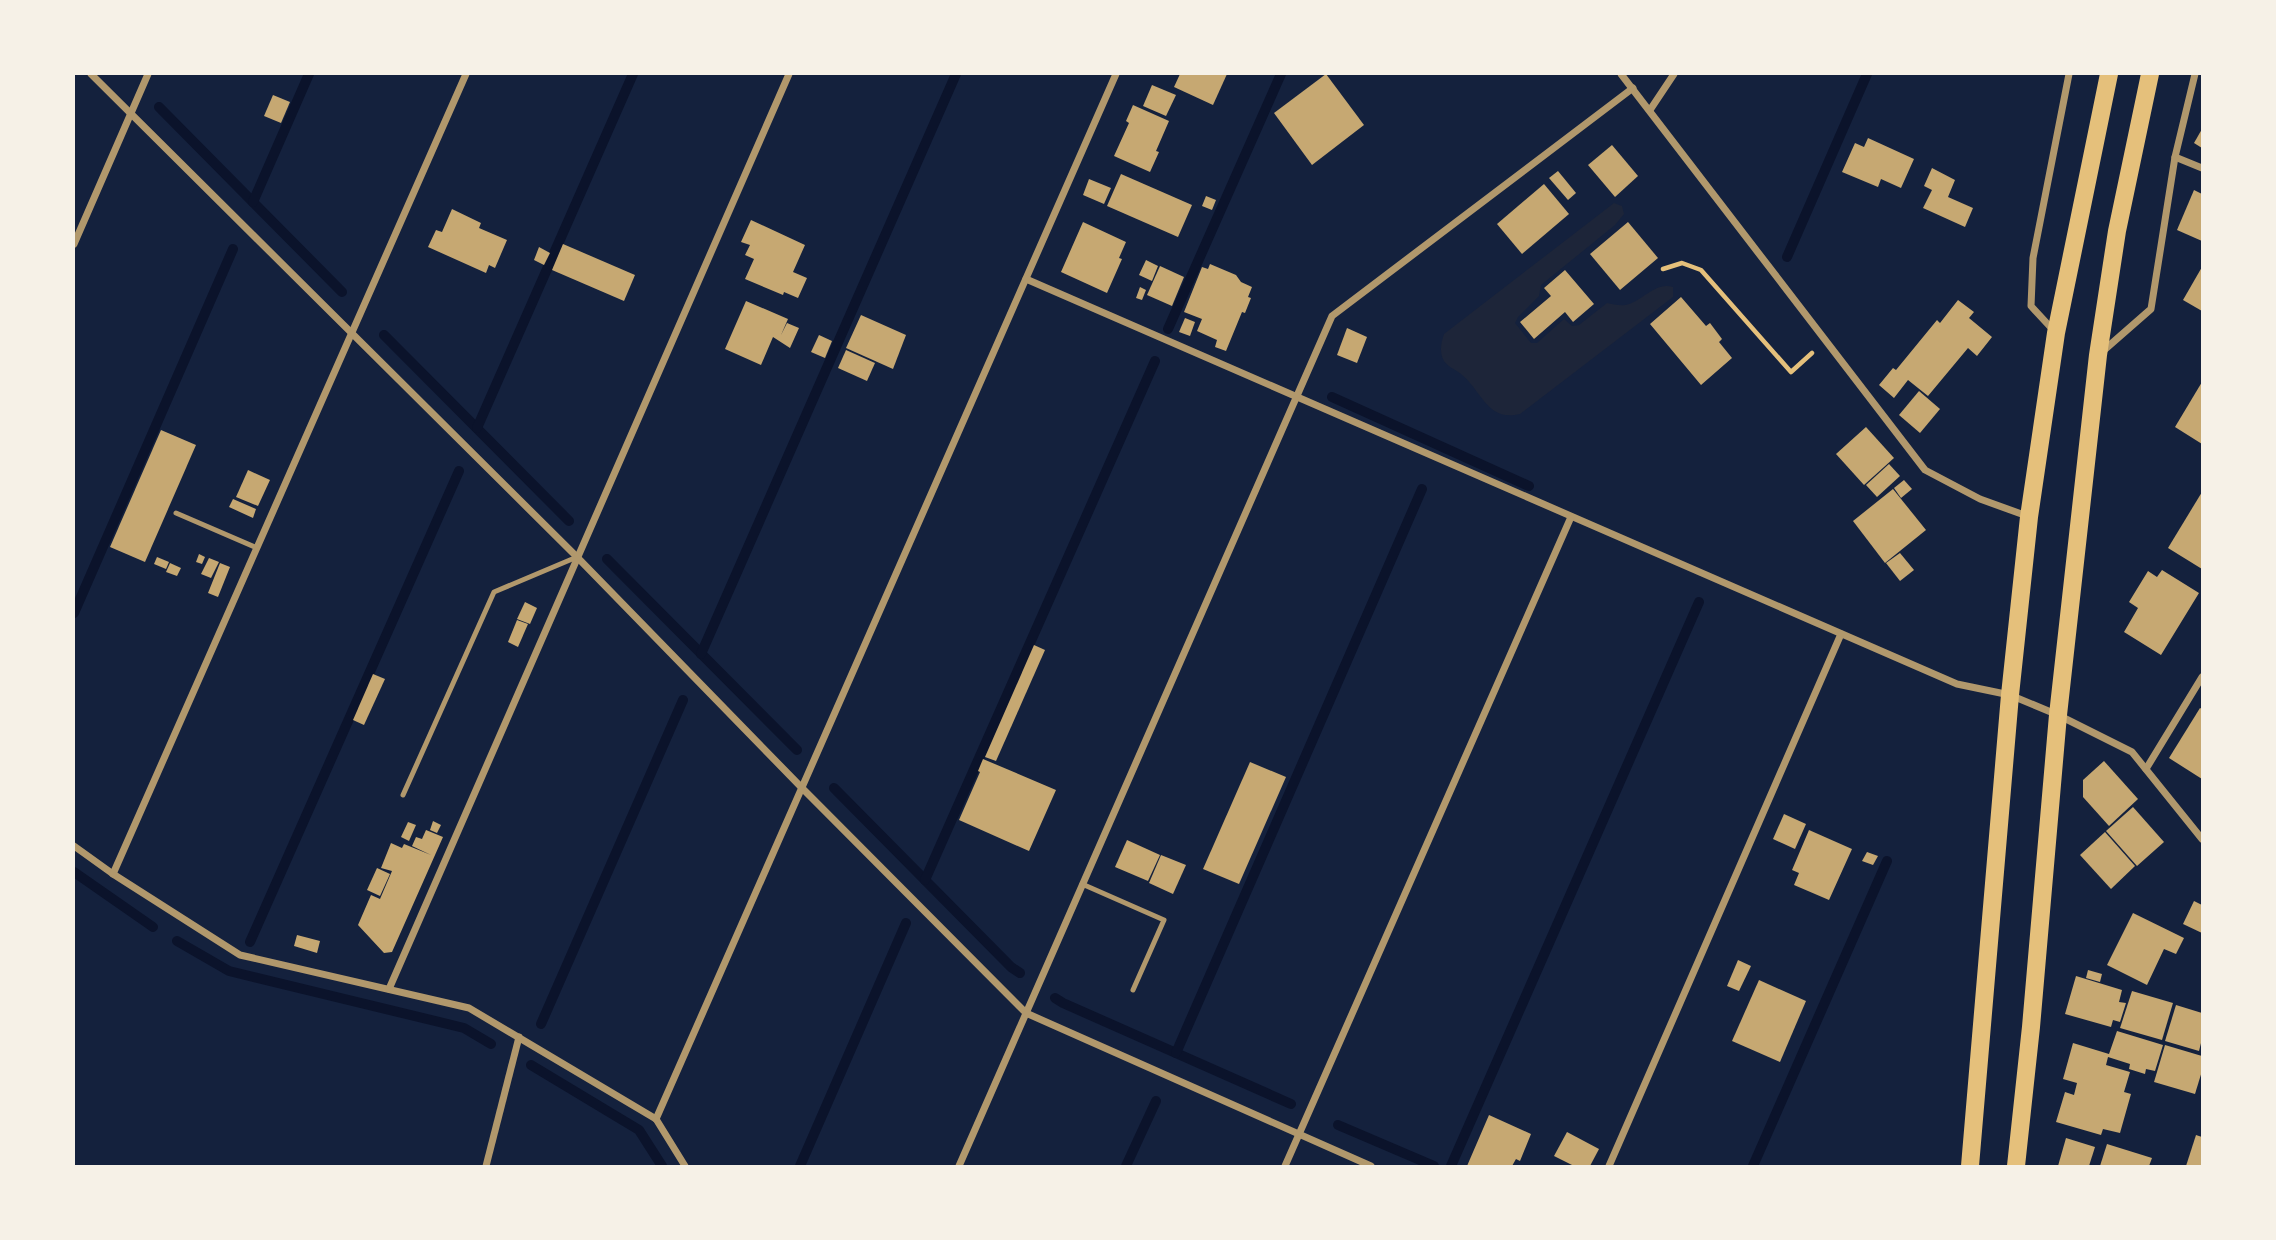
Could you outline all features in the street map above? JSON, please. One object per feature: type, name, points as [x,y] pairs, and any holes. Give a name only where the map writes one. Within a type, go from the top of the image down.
[{"type":"main road","points":[[1970,1167],[2010,695],[2029,517],[2056,332],[2109,74]]},
{"type":"main road","points":[[2016,1167],[2058,715],[2098,355],[2117,232],[2150,74]]},
{"type":"street","points":[[92,74],[578,557],[802,788],[1026,1013],[1371,1167]]},
{"type":"street","points":[[74,244],[148,74]]},
{"type":"street","points":[[113,874],[466,74]]},
{"type":"street","points":[[389,989],[789,74]]},
{"type":"street","points":[[656,1119],[1116,74]]},
{"type":"street","points":[[1621,74],[1925,470],[1980,499],[2029,517]]},
{"type":"street","points":[[1650,110],[1674,74]]},
{"type":"street","points":[[2056,332],[2032,306],[2033,258],[2069,74]]},
{"type":"street","points":[[2098,355],[2151,309],[2175,157],[2195,74]]},
{"type":"street","points":[[959,1167],[1332,316],[1633,88]]},
{"type":"street","points":[[2175,157],[2203,169]]},
{"type":"street","points":[[1026,279],[1957,684],[2010,695],[2058,715],[2132,752],[2203,839]]},
{"type":"street","points":[[1285,1167],[1571,516]]},
{"type":"street","points":[[1609,1167],[1841,634]]},
{"type":"street","points":[[2146,769],[2203,677]]},
{"type":"street","points":[[74,846],[240,955],[469,1008],[656,1119],[685,1167]]},
{"type":"street","points":[[486,1167],[519,1038]]},
{"type":"lane","points":[[176,513],[257,548]]},
{"type":"lane","points":[[403,795],[494,592],[578,557]]},
{"type":"lane","points":[[1082,884],[1164,920],[1133,990]]},
{"type":"path","points":[[1663,269],[1682,263],[1702,270],[1791,372],[1825,340]]},
{"type":"shaded area","points":[[1614,203],[1622,206],[1624,214],[1615,225],[1541,285],[1539,296],[1515,323],[1531,343],[1537,343],[1564,319],[1572,326],[1579,325],[1607,303],[1631,303],[1666,286],[1673,287],[1673,297],[1520,414],[1500,414],[1486,403],[1461,374],[1444,361],[1441,348],[1444,334]]},
{"type":"building","points":[[1180,74],[1227,74],[1213,105],[1174,87]]},
{"type":"building","points":[[1326,74],[1364,125],[1312,165],[1274,113]]},
{"type":"building","points":[[1152,85],[1176,95],[1166,116],[1143,106]]},
{"type":"building","points":[[273,95],[290,102],[281,123],[264,116]]},
{"type":"building","points":[[1133,105],[1169,121],[1150,172],[1114,156],[1129,123],[1126,121]]},
{"type":"building","points":[[2202,129],[2202,148],[2194,143]]},
{"type":"building","points":[[1868,138],[1914,159],[1901,188],[1881,179],[1878,187],[1842,172],[1855,143],[1864,147]]},
{"type":"building","points":[[1612,145],[1638,176],[1615,197],[1588,165]]},
{"type":"building","points":[[1932,168],[1955,180],[1948,197],[1973,208],[1965,227],[1923,208],[1932,190],[1924,186]]},
{"type":"building","points":[[1558,171],[1576,193],[1568,200],[1549,178]]},
{"type":"building","points":[[1121,174],[1192,205],[1178,237],[1107,206]]},
{"type":"building","points":[[1089,179],[1111,188],[1104,204],[1083,195]]},
{"type":"building","points":[[1544,184],[1569,214],[1522,254],[1497,224]]},
{"type":"building","points":[[2194,190],[2202,194],[2202,241],[2177,230]]},
{"type":"building","points":[[1206,196],[1216,200],[1212,210],[1202,206]]},
{"type":"building","points":[[452,209],[481,223],[479,228],[507,240],[495,268],[489,265],[486,273],[428,247],[436,230],[442,232]]},
{"type":"building","points":[[751,220],[805,245],[793,272],[807,278],[798,298],[784,292],[783,295],[745,279],[754,259],[745,255],[750,245],[741,242]]},
{"type":"building","points":[[1083,222],[1126,242],[1119,258],[1122,259],[1107,293],[1061,272]]},
{"type":"building","points":[[1628,222],[1658,258],[1620,290],[1590,254]]},
{"type":"building","points":[[563,244],[635,275],[624,301],[552,270]]},
{"type":"building","points":[[539,247],[550,253],[544,265],[534,260]]},
{"type":"building","points":[[1146,260],[1158,266],[1152,281],[1139,275]]},
{"type":"building","points":[[1210,264],[1236,275],[1241,282],[1252,287],[1245,313],[1242,312],[1226,351],[1215,347],[1217,340],[1197,331],[1202,319],[1184,312],[1202,267],[1208,269]]},
{"type":"building","points":[[1160,266],[1184,277],[1172,306],[1147,295]]},
{"type":"building","points":[[2202,267],[2202,311],[2183,300]]},
{"type":"building","points":[[1565,270],[1594,304],[1573,322],[1565,312],[1534,339],[1520,322],[1551,296],[1544,288]]},
{"type":"building","points":[[1140,287],[1146,290],[1142,300],[1136,298]]},
{"type":"building","points":[[1681,297],[1706,326],[1710,323],[1722,339],[1719,342],[1732,358],[1701,385],[1650,324]]},
{"type":"building","points":[[1958,300],[1974,312],[1969,318],[1992,337],[1977,356],[1968,348],[1928,396],[1908,380],[1894,398],[1879,385],[1893,368],[1896,370],[1937,320],[1940,323]]},
{"type":"building","points":[[746,301],[788,319],[781,335],[787,323],[799,328],[790,348],[773,337],[761,365],[725,349]]},
{"type":"building","points":[[861,315],[906,335],[893,369],[846,348]]},
{"type":"building","points":[[1185,318],[1195,322],[1190,336],[1179,332]]},
{"type":"building","points":[[1347,328],[1367,337],[1357,363],[1337,355]]},
{"type":"building","points":[[819,335],[832,341],[825,358],[811,352]]},
{"type":"building","points":[[846,350],[875,363],[867,381],[838,368]]},
{"type":"building","points":[[2202,382],[2202,444],[2175,427]]},
{"type":"building","points":[[1919,391],[1940,409],[1920,433],[1899,415]]},
{"type":"building","points":[[1866,427],[1894,458],[1864,485],[1836,454]]},
{"type":"building","points":[[161,430],[196,445],[145,562],[110,547]]},
{"type":"building","points":[[1889,464],[1900,476],[1877,497],[1866,485]]},
{"type":"building","points":[[248,470],[270,480],[258,506],[236,497]]},
{"type":"building","points":[[1904,480],[1912,489],[1901,498],[1894,488]]},
{"type":"building","points":[[1893,489],[1926,530],[1885,563],[1853,521]]},
{"type":"building","points":[[2202,492],[2202,569],[2168,548]]},
{"type":"building","points":[[233,499],[256,509],[253,518],[229,507]]},
{"type":"building","points":[[1900,553],[1914,570],[1900,581],[1886,563]]},
{"type":"building","points":[[199,554],[205,557],[202,564],[196,562]]},
{"type":"building","points":[[157,557],[169,562],[166,569],[154,564]]},
{"type":"building","points":[[209,558],[219,562],[211,578],[201,574]]},
{"type":"building","points":[[170,563],[181,568],[177,576],[166,572]]},
{"type":"building","points":[[220,563],[230,567],[218,597],[208,593]]},
{"type":"building","points":[[2162,570],[2199,593],[2161,655],[2124,632],[2138,608],[2129,602],[2148,571],[2157,577]]},
{"type":"building","points":[[525,602],[537,608],[530,624],[517,619]]},
{"type":"building","points":[[517,620],[528,624],[518,647],[508,642]]},
{"type":"building","points":[[1034,645],[1045,650],[996,761],[985,757]]},
{"type":"building","points":[[373,674],[385,679],[364,725],[353,720]]},
{"type":"building","points":[[2200,708],[2202,709],[2202,779],[2169,758]]},
{"type":"building","points":[[983,759],[1056,790],[1029,851],[959,820]]},
{"type":"building","points":[[2104,761],[2138,799],[2109,826],[2083,797],[2083,780]]},
{"type":"building","points":[[1250,762],[1286,777],[1239,884],[1203,869]]},
{"type":"building","points":[[2133,807],[2164,842],[2137,866],[2106,831]]},
{"type":"building","points":[[1784,814],[1806,824],[1795,849],[1773,839]]},
{"type":"building","points":[[433,821],[441,825],[437,833],[430,830]]},
{"type":"building","points":[[408,822],[416,825],[409,841],[401,837]]},
{"type":"building","points":[[426,830],[443,837],[392,952],[384,953],[358,925],[371,895],[380,899],[392,871],[381,868],[391,843],[402,848],[404,844],[431,855],[412,846],[416,837],[422,839]]},
{"type":"building","points":[[1809,830],[1852,849],[1829,900],[1794,885],[1799,873],[1792,870]]},
{"type":"building","points":[[2105,832],[2135,866],[2111,889],[2080,855]]},
{"type":"building","points":[[1127,840],[1160,855],[1148,881],[1115,867]]},
{"type":"building","points":[[1867,852],[1878,856],[1873,865],[1862,861]]},
{"type":"building","points":[[1161,855],[1186,865],[1173,894],[1149,883]]},
{"type":"building","points":[[377,868],[390,874],[380,896],[367,890]]},
{"type":"building","points":[[2194,901],[2202,905],[2202,933],[2183,924]]},
{"type":"building","points":[[2133,913],[2184,938],[2176,954],[2164,949],[2147,985],[2107,965]]},
{"type":"building","points":[[297,935],[320,941],[317,953],[294,946]]},
{"type":"building","points":[[1738,960],[1751,966],[1739,991],[1727,986]]},
{"type":"building","points":[[2088,970],[2102,974],[2100,982],[2086,978]]},
{"type":"building","points":[[2076,976],[2122,990],[2119,1002],[2126,1003],[2120,1022],[2113,1020],[2111,1027],[2065,1014]]},
{"type":"building","points":[[1759,980],[1806,1001],[1780,1062],[1732,1041]]},
{"type":"building","points":[[2132,991],[2173,1003],[2162,1040],[2120,1028]]},
{"type":"building","points":[[2176,1005],[2202,1013],[2199,1051],[2165,1041]]},
{"type":"building","points":[[2117,1031],[2163,1045],[2155,1071],[2146,1069],[2145,1074],[2129,1069],[2130,1064],[2108,1057],[2106,1065],[2130,1072],[2124,1092],[2131,1094],[2120,1133],[2103,1129],[2101,1135],[2056,1122],[2065,1092],[2074,1095],[2077,1083],[2063,1079],[2073,1043],[2109,1054]]},
{"type":"building","points":[[2165,1045],[2202,1056],[2202,1071],[2195,1094],[2154,1082]]},
{"type":"building","points":[[1489,1115],[1531,1134],[1520,1161],[1516,1159],[1512,1166],[1467,1166]]},
{"type":"building","points":[[1567,1132],[1599,1149],[1590,1166],[1574,1166],[1554,1156]]},
{"type":"building","points":[[2196,1135],[2202,1137],[2202,1166],[2186,1166]]},
{"type":"building","points":[[2066,1138],[2095,1147],[2089,1166],[2058,1166]]},
{"type":"building","points":[[2107,1144],[2152,1158],[2149,1166],[2100,1166]]},
{"type":"waterway","points":[[253,202],[309,74]]},
{"type":"waterway","points":[[477,428],[633,74]]},
{"type":"waterway","points":[[701,654],[956,74]]},
{"type":"waterway","points":[[1168,329],[1281,74]]},
{"type":"waterway","points":[[1787,257],[1867,74]]},
{"type":"waterway","points":[[159,107],[342,292]]},
{"type":"waterway","points":[[74,613],[233,249]]},
{"type":"waterway","points":[[384,335],[569,521]]},
{"type":"waterway","points":[[925,880],[1155,361]]},
{"type":"waterway","points":[[1332,397],[1529,486]]},
{"type":"waterway","points":[[250,942],[459,471]]},
{"type":"waterway","points":[[1176,1053],[1422,489]]},
{"type":"waterway","points":[[607,559],[797,750]]},
{"type":"waterway","points":[[1451,1166],[1699,602]]},
{"type":"waterway","points":[[541,1024],[683,700]]},
{"type":"waterway","points":[[834,788],[1020,973]]},
{"type":"waterway","points":[[1753,1166],[1887,861]]},
{"type":"waterway","points":[[74,872],[153,927]]},
{"type":"waterway","points":[[800,1166],[906,923]]},
{"type":"waterway","points":[[177,941],[229,971],[464,1028],[491,1044]]},
{"type":"waterway","points":[[1055,998],[1291,1104]]},
{"type":"waterway","points":[[531,1065],[639,1130],[662,1166]]},
{"type":"waterway","points":[[1126,1166],[1156,1101]]},
{"type":"waterway","points":[[1338,1125],[1434,1166]]}]
